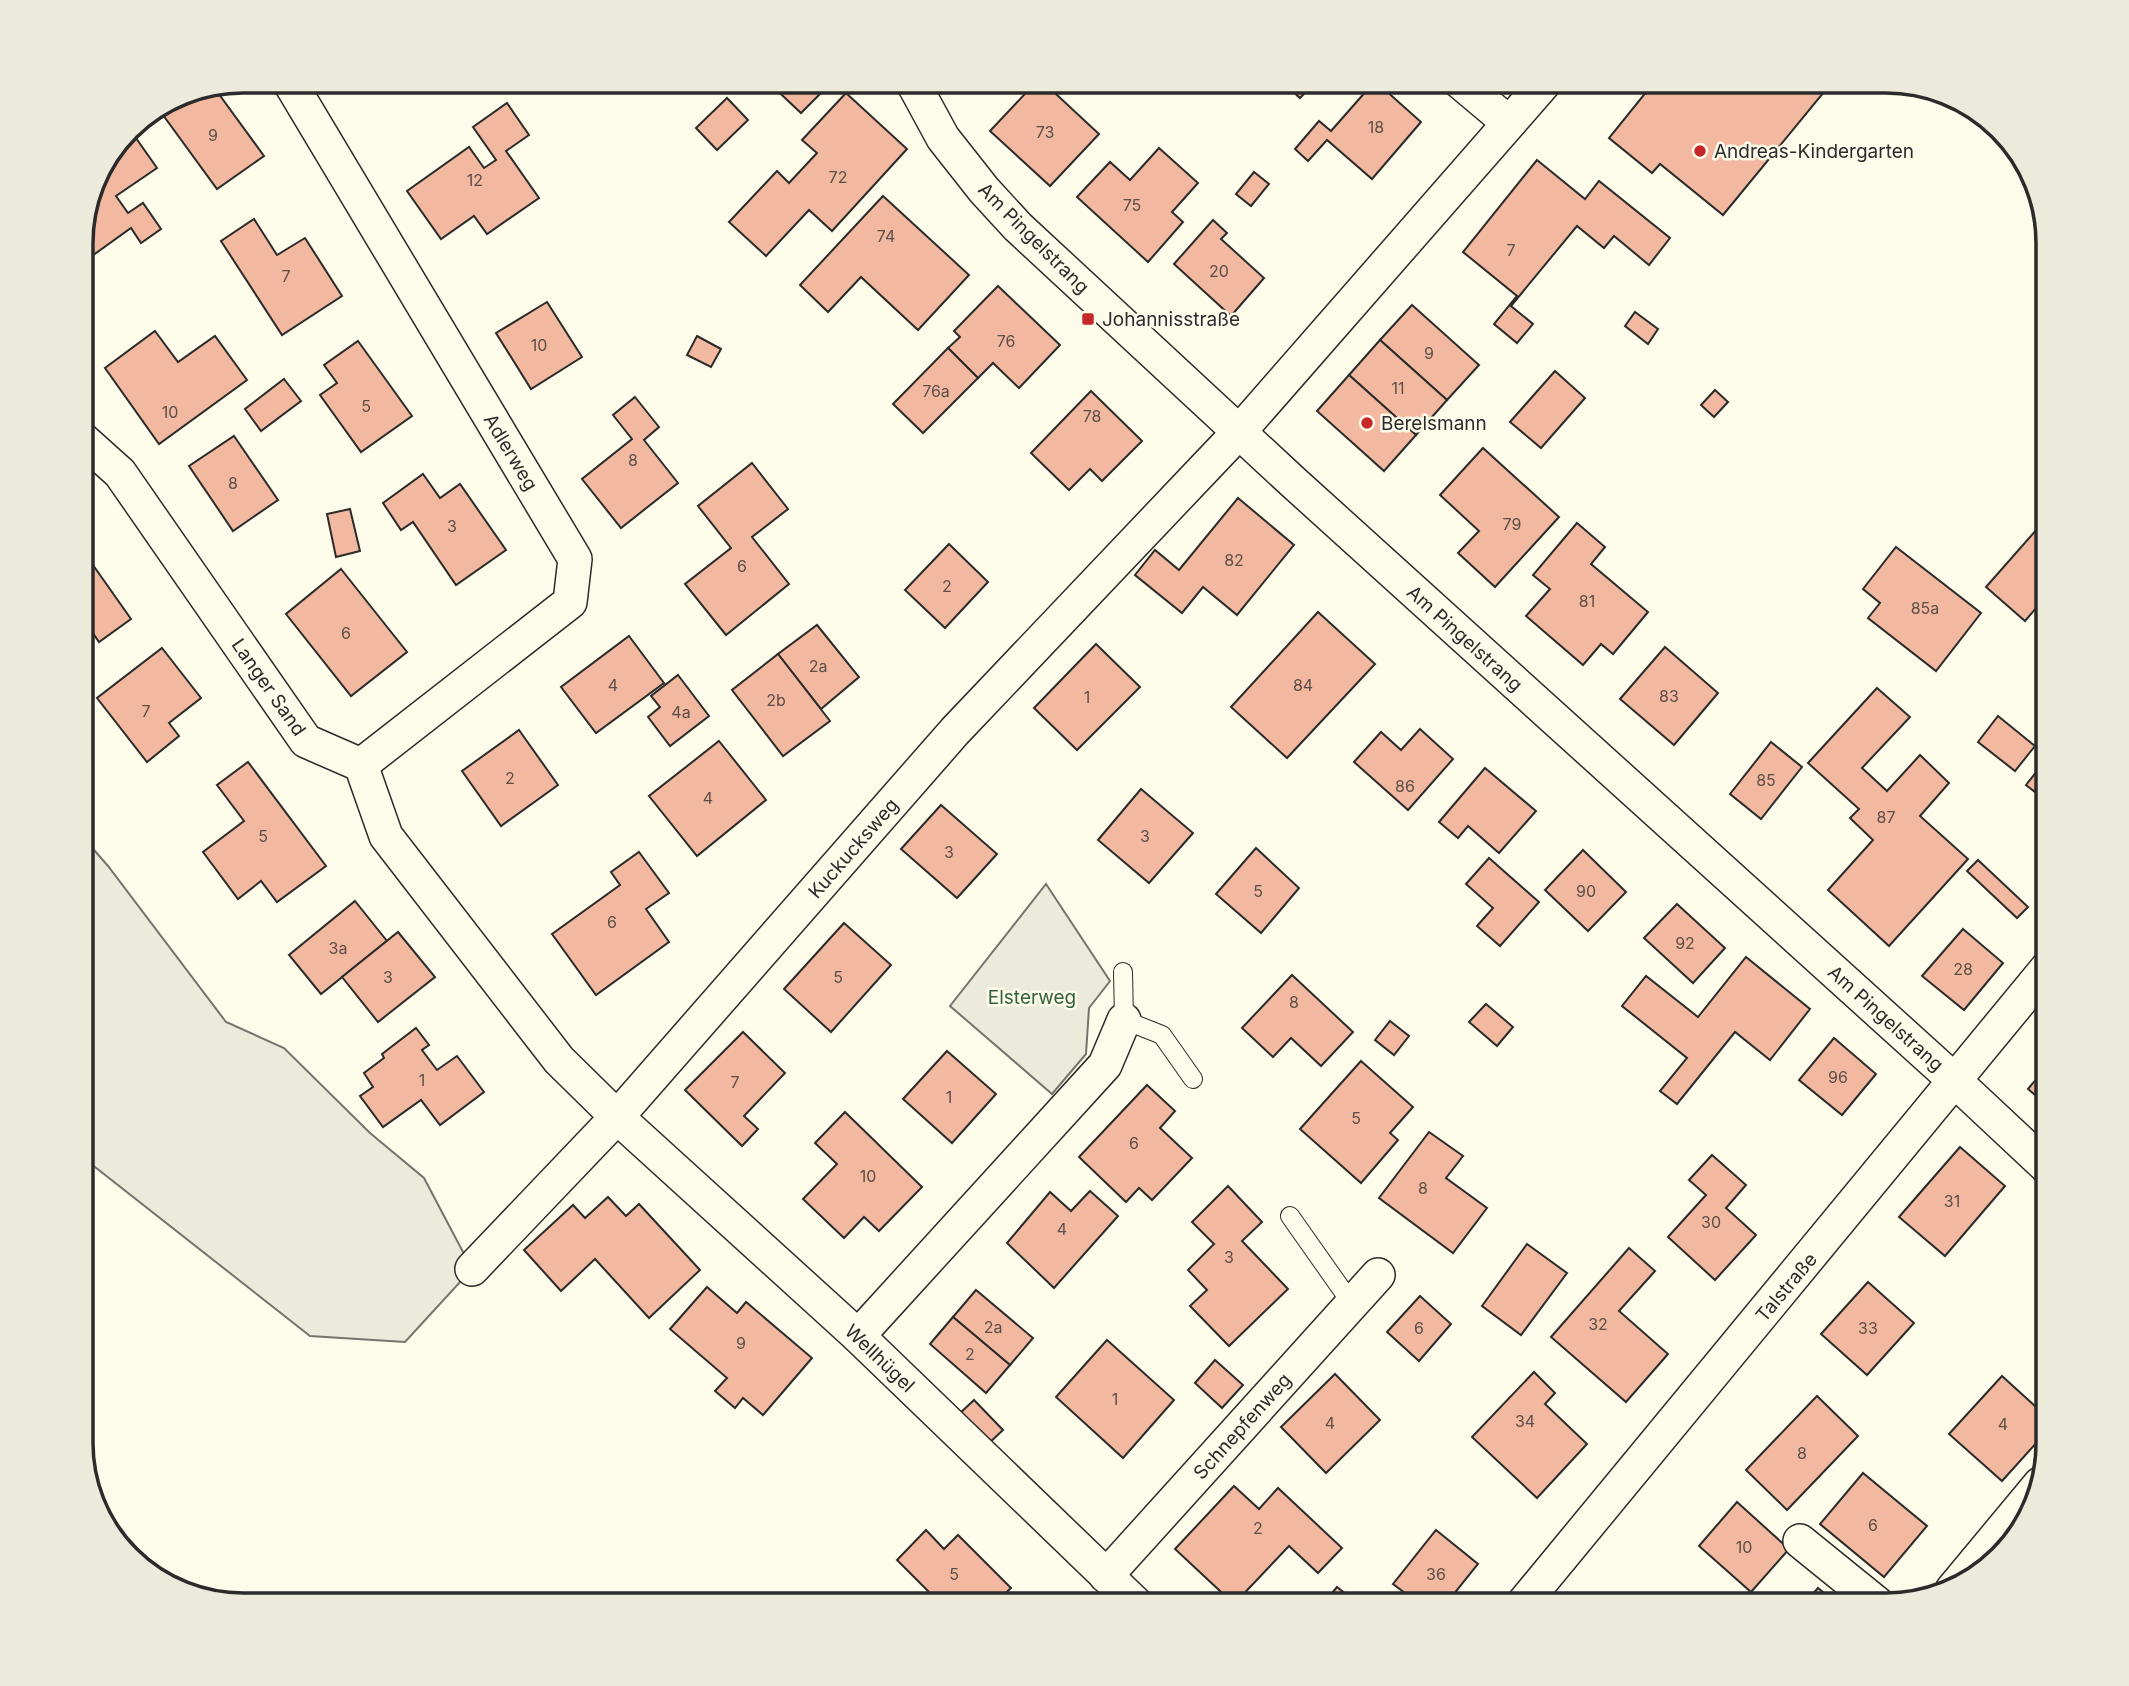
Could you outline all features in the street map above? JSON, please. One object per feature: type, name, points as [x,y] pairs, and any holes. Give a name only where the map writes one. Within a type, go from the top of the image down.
[{"type":"street","name":"Adlerweg","points":[[297,93],[575,559],[570,602],[361,765]]},
{"type":"street","name":"Am Pingelstrang","points":[[919,93],[943,138],[984,190],[1018,227],[1239,432],[2036,1156]]},
{"type":"street","points":[[1474,93],[1509,124]]},
{"type":"street","points":[[1239,432],[1535,93]]},
{"type":"street","name":"Kuckucksweg","points":[[472,1269],[617,1117],[955,731],[1239,432]]},
{"type":"street","name":"Langer Sand","points":[[93,448],[120,472],[306,741],[361,765]]},
{"type":"street","points":[[361,765],[386,836],[559,1060],[617,1117]]},
{"type":"street","name":"Talstraße","points":[[1532,1593],[2036,982]]},
{"type":"street","points":[[858,1336],[1105,1065],[1124,1020]]},
{"type":"street","name":"Wellhügel","points":[[617,1117],[858,1336],[1124,1593]]},
{"type":"street","name":"Schnepfenweg","points":[[1106,1576],[1378,1275]]},
{"type":"street","points":[[1971,1567],[2023,1504]]},
{"type":"street","points":[[1800,1541],[1864,1593]]},
{"type":"lane","points":[[1123,972],[1124,1020],[1162,1035],[1194,1079]]},
{"type":"lane","points":[[1290,1216],[1352,1304]]},
{"type":"green space","points":[[93,849],[226,1022],[284,1048],[370,1133],[424,1178],[472,1269],[405,1342],[310,1336],[93,1165]]},
{"type":"green space","name":"Elsterweg","points":[[1046,884],[1110,981],[1089,1008],[1086,1054],[1052,1094],[950,1006]]},
{"type":"building","points":[[780,93],[821,93],[801,113]]},
{"type":"building","points":[[846,93],[907,149],[832,231],[809,210],[766,256],[729,222],[777,171],[789,183],[817,153],[802,140]]},
{"type":"building","points":[[1026,93],[1055,93],[1099,134],[1050,186],[990,131]]},
{"type":"building","points":[[1364,93],[1388,93],[1421,122],[1372,179],[1327,140],[1308,161],[1295,149],[1319,121],[1331,131]]},
{"type":"building","name":"Andreas-Kindergarten","points":[[1645,93],[1823,93],[1723,215],[1660,164],[1652,173],[1609,138]]},
{"type":"building","points":[[220,95],[264,156],[217,189],[163,115],[185,104]]},
{"type":"building","points":[[727,98],[748,120],[717,150],[696,128]]},
{"type":"building","points":[[507,103],[529,135],[506,151],[539,198],[487,234],[474,216],[441,239],[407,191],[469,147],[484,168],[496,160],[473,127]]},
{"type":"building","points":[[136,138],[157,168],[116,196],[128,213],[143,203],[161,229],[141,243],[131,228],[93,255],[94,223],[104,185],[118,159]]},
{"type":"building","points":[[1159,148],[1198,183],[1172,212],[1183,222],[1148,262],[1077,197],[1110,162],[1130,180]]},
{"type":"building","points":[[1537,160],[1585,199],[1599,181],[1670,238],[1649,265],[1614,236],[1604,248],[1577,226],[1511,306],[1533,324],[1517,343],[1494,324],[1517,296],[1463,252]]},
{"type":"building","points":[[1254,172],[1269,184],[1251,206],[1236,194]]},
{"type":"building","points":[[883,196],[969,275],[918,330],[861,277],[828,312],[800,285]]},
{"type":"building","points":[[254,219],[277,255],[305,238],[342,296],[282,335],[221,241]]},
{"type":"building","points":[[1213,220],[1227,233],[1221,239],[1264,278],[1231,316],[1174,264]]},
{"type":"building","points":[[998,286],[1060,345],[1019,388],[993,363],[978,378],[948,348],[960,337],[954,331]]},
{"type":"building","points":[[547,302],[582,357],[531,389],[496,333]]},
{"type":"building","points":[[1412,305],[1479,365],[1447,400],[1380,340]]},
{"type":"building","points":[[1635,312],[1658,329],[1648,344],[1625,326]]},
{"type":"building","points":[[155,331],[178,362],[215,336],[247,380],[159,444],[105,368]]},
{"type":"building","points":[[697,336],[721,349],[711,367],[687,355]]},
{"type":"building","points":[[1380,340],[1447,400],[1416,435],[1349,375]]},
{"type":"building","points":[[358,341],[412,416],[361,452],[320,395],[337,383],[324,365]]},
{"type":"building","points":[[948,348],[978,378],[923,433],[893,404]]},
{"type":"building","points":[[1555,371],[1585,398],[1541,448],[1510,422]]},
{"type":"building","name":"Berelsmann","points":[[1349,375],[1416,435],[1384,471],[1317,411]]},
{"type":"building","points":[[284,379],[301,401],[261,431],[245,409]]},
{"type":"building","points":[[1715,390],[1728,402],[1714,417],[1701,405]]},
{"type":"building","points":[[1091,391],[1142,441],[1102,481],[1090,469],[1069,490],[1031,453]]},
{"type":"building","points":[[635,397],[659,427],[644,440],[678,483],[621,528],[582,479],[632,439],[613,415]]},
{"type":"building","points":[[234,436],[278,500],[233,531],[189,466]]},
{"type":"building","points":[[1483,448],[1559,517],[1495,587],[1458,553],[1479,531],[1440,495]]},
{"type":"building","points":[[752,463],[788,509],[752,537],[789,584],[726,635],[685,584],[731,548],[698,506]]},
{"type":"building","points":[[423,474],[440,498],[460,484],[506,550],[456,585],[413,522],[401,530],[383,503]]},
{"type":"building","points":[[1238,498],[1294,545],[1237,615],[1203,587],[1182,613],[1135,575],[1155,550],[1179,570]]},
{"type":"building","points":[[350,509],[360,551],[336,557],[327,514]]},
{"type":"building","points":[[1577,523],[1605,547],[1591,564],[1648,612],[1613,654],[1601,644],[1583,665],[1526,616],[1550,589],[1533,575]]},
{"type":"building","points":[[2036,530],[2036,608],[2025,621],[1986,587]]},
{"type":"building","points":[[949,544],[988,582],[945,628],[905,590]]},
{"type":"building","points":[[1896,547],[1981,613],[1936,671],[1868,618],[1880,603],[1863,589]]},
{"type":"building","points":[[93,565],[131,619],[99,642],[93,633]]},
{"type":"building","points":[[341,569],[407,652],[351,696],[286,614]]},
{"type":"building","points":[[1318,612],[1375,664],[1287,758],[1231,707]]},
{"type":"building","points":[[817,625],[859,677],[821,709],[778,654]]},
{"type":"building","points":[[629,636],[664,683],[596,733],[561,687]]},
{"type":"building","points":[[1096,644],[1140,687],[1077,750],[1034,708]]},
{"type":"building","points":[[1665,647],[1718,693],[1674,745],[1620,699]]},
{"type":"building","points":[[162,648],[201,698],[169,723],[179,736],[147,762],[97,698]]},
{"type":"building","points":[[778,654],[830,721],[783,756],[732,690]]},
{"type":"building","points":[[678,675],[709,716],[670,746],[648,717],[660,707],[651,696]]},
{"type":"building","points":[[1877,688],[1910,717],[1862,768],[1887,791],[1920,755],[1949,783],[1920,816],[1968,859],[1889,946],[1828,890],[1873,840],[1850,818],[1859,809],[1808,763]]},
{"type":"building","points":[[1998,716],[2035,746],[2015,771],[1978,742]]},
{"type":"building","points":[[1420,729],[1453,759],[1408,810],[1354,762],[1381,732],[1401,750]]},
{"type":"building","points":[[519,730],[558,785],[501,826],[462,771]]},
{"type":"building","points":[[719,741],[766,800],[697,856],[649,796]]},
{"type":"building","points":[[1771,742],[1802,767],[1761,819],[1730,794]]},
{"type":"building","points":[[248,762],[326,866],[277,902],[261,881],[238,899],[203,852],[244,821],[217,785]]},
{"type":"building","points":[[1485,768],[1536,811],[1499,853],[1468,826],[1458,838],[1439,822]]},
{"type":"building","points":[[2036,772],[2036,793],[2026,785]]},
{"type":"building","points":[[1141,789],[1193,833],[1149,883],[1098,840]]},
{"type":"building","points":[[941,805],[997,854],[957,898],[901,849]]},
{"type":"building","points":[[1256,848],[1299,888],[1261,933],[1216,894]]},
{"type":"building","points":[[1583,850],[1626,892],[1588,931],[1545,890]]},
{"type":"building","points":[[639,852],[669,893],[646,909],[669,942],[596,995],[552,934],[620,885],[611,872]]},
{"type":"building","points":[[1489,858],[1539,902],[1500,946],[1477,926],[1493,908],[1466,884]]},
{"type":"building","points":[[1978,860],[2028,907],[2017,918],[1967,871]]},
{"type":"building","points":[[355,901],[387,941],[321,994],[289,955]]},
{"type":"building","points":[[1677,904],[1725,948],[1693,983],[1644,938]]},
{"type":"building","points":[[844,923],[891,965],[831,1032],[784,989]]},
{"type":"building","points":[[1963,929],[2003,963],[1964,1010],[1922,976]]},
{"type":"building","points":[[398,932],[435,977],[378,1022],[342,977]]},
{"type":"building","points":[[1746,957],[1810,1009],[1770,1060],[1735,1032],[1677,1104],[1660,1091],[1687,1058],[1622,1006],[1646,976],[1698,1017]]},
{"type":"building","points":[[1292,975],[1353,1032],[1321,1066],[1291,1038],[1273,1057],[1242,1028]]},
{"type":"building","points":[[1486,1004],[1513,1027],[1497,1046],[1469,1022]]},
{"type":"building","points":[[1390,1021],[1409,1036],[1394,1055],[1375,1040]]},
{"type":"building","points":[[416,1028],[429,1045],[422,1050],[437,1070],[457,1056],[484,1092],[440,1125],[421,1100],[383,1127],[360,1096],[373,1087],[364,1073],[384,1058],[382,1054]]},
{"type":"building","points":[[743,1032],[785,1073],[744,1116],[758,1129],[742,1146],[685,1090]]},
{"type":"building","points":[[1834,1038],[1876,1074],[1842,1115],[1799,1080]]},
{"type":"building","points":[[947,1051],[996,1094],[952,1143],[903,1099]]},
{"type":"building","points":[[1361,1061],[1413,1107],[1390,1133],[1398,1140],[1361,1183],[1300,1129]]},
{"type":"building","points":[[2036,1079],[2036,1096],[2028,1089]]},
{"type":"building","points":[[1147,1085],[1175,1111],[1160,1128],[1192,1158],[1152,1200],[1139,1188],[1126,1202],[1079,1157]]},
{"type":"building","points":[[845,1112],[922,1187],[879,1231],[864,1217],[844,1238],[803,1199],[837,1164],[815,1143]]},
{"type":"building","points":[[1429,1132],[1463,1156],[1446,1178],[1487,1208],[1453,1253],[1379,1198]]},
{"type":"building","points":[[1960,1147],[2005,1186],[1945,1256],[1899,1217]]},
{"type":"building","points":[[1712,1155],[1746,1185],[1726,1208],[1756,1235],[1715,1280],[1668,1237],[1706,1195],[1689,1180]]},
{"type":"building","points":[[1228,1186],[1262,1222],[1242,1241],[1288,1289],[1229,1346],[1190,1306],[1207,1290],[1188,1270],[1214,1244],[1192,1222]]},
{"type":"building","points":[[1090,1191],[1118,1216],[1054,1288],[1007,1243],[1050,1192],[1071,1211]]},
{"type":"building","points":[[608,1197],[626,1216],[639,1204],[700,1270],[649,1318],[595,1259],[561,1291],[524,1250],[573,1205],[585,1218]]},
{"type":"building","points":[[1527,1244],[1567,1273],[1521,1335],[1482,1306]]},
{"type":"building","points":[[1629,1248],[1655,1271],[1619,1311],[1668,1354],[1626,1402],[1551,1337]]},
{"type":"building","points":[[1868,1282],[1914,1323],[1867,1375],[1821,1334]]},
{"type":"building","points":[[707,1287],[737,1313],[746,1302],[812,1358],[763,1415],[743,1398],[735,1408],[715,1391],[727,1378],[670,1329]]},
{"type":"building","points":[[976,1290],[1033,1338],[1010,1365],[953,1317]]},
{"type":"building","points":[[1420,1296],[1451,1324],[1419,1361],[1387,1332]]},
{"type":"building","points":[[953,1317],[1010,1365],[986,1393],[930,1344]]},
{"type":"building","points":[[1107,1340],[1174,1400],[1123,1458],[1056,1397]]},
{"type":"building","points":[[1215,1360],[1243,1385],[1222,1408],[1195,1383]]},
{"type":"building","points":[[1534,1372],[1555,1393],[1545,1404],[1587,1444],[1537,1498],[1472,1437]]},
{"type":"building","points":[[1335,1374],[1380,1420],[1326,1473],[1281,1427]]},
{"type":"building","points":[[2002,1376],[2036,1407],[2036,1443],[2002,1481],[1949,1434]]},
{"type":"building","points":[[1817,1396],[1858,1436],[1787,1510],[1746,1470]]},
{"type":"building","points":[[974,1400],[1003,1430],[987,1445],[958,1415]]},
{"type":"building","points":[[1863,1473],[1927,1526],[1884,1577],[1820,1524]]},
{"type":"building","points":[[1234,1486],[1259,1509],[1278,1488],[1342,1548],[1318,1573],[1289,1546],[1244,1593],[1222,1593],[1175,1549]]},
{"type":"building","points":[[1737,1502],[1789,1549],[1751,1592],[1699,1546]]},
{"type":"building","points":[[926,1530],[944,1549],[958,1535],[1011,1588],[1006,1593],[930,1593],[897,1560]]},
{"type":"building","points":[[1436,1530],[1478,1564],[1455,1593],[1405,1593],[1393,1584]]},
{"type":"building","points":[[1337,1587],[1345,1593],[1332,1593]]},
{"type":"place","name":"Andreas-Kindergarten","points":[[1700,151]]},
{"type":"place","name":"Johannisstraße","points":[[1088,319]]},
{"type":"place","name":"Berelsmann","points":[[1367,423]]}]
